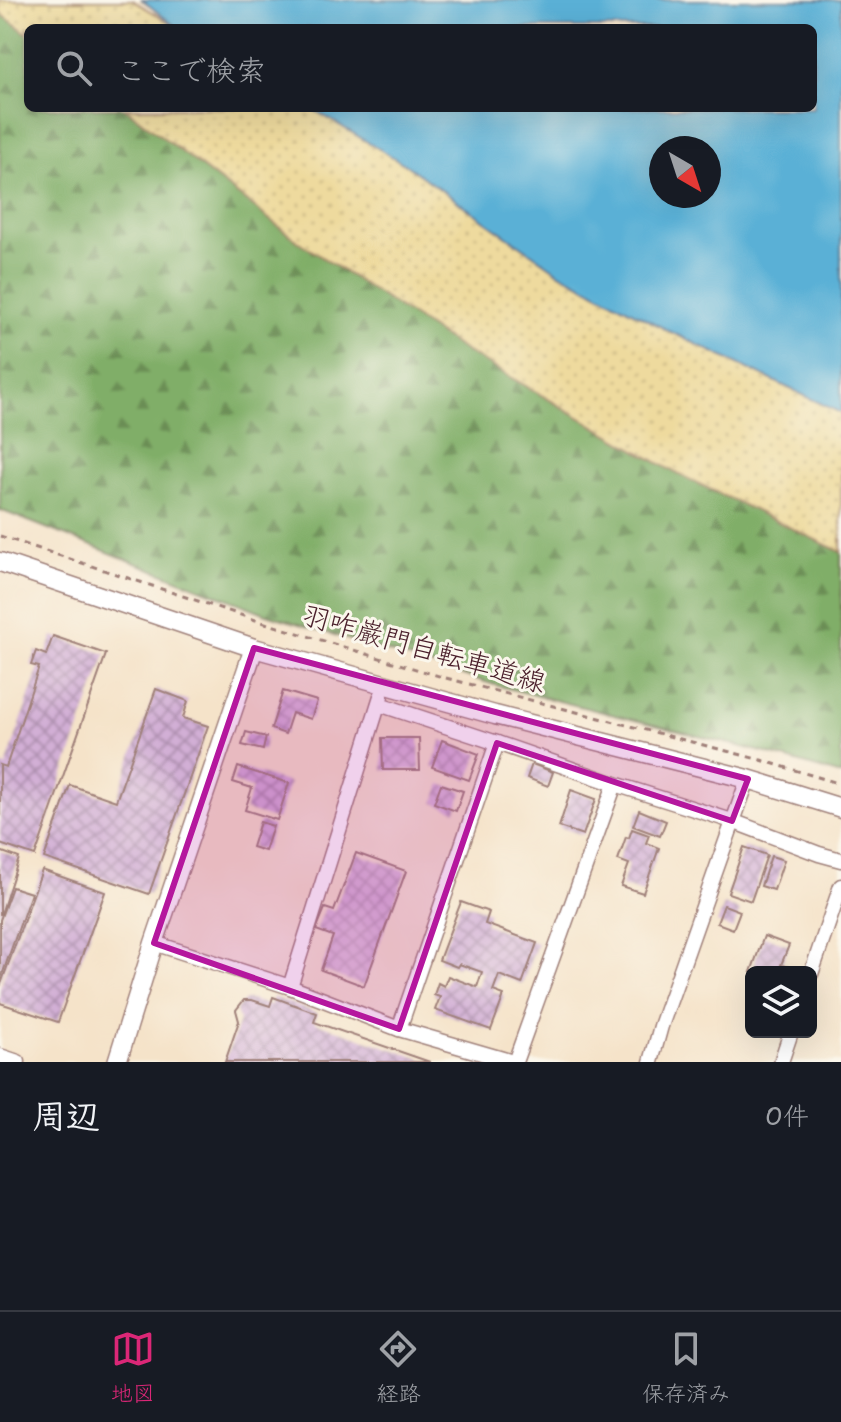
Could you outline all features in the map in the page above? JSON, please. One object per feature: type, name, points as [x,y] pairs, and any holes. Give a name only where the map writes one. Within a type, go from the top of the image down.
[{"type":"street","points":[[0,562],[254,648],[495,715],[748,779],[841,808]]},
{"type":"street","points":[[117,1062],[254,648]]},
{"type":"street","points":[[290,987],[385,685]]},
{"type":"street","points":[[379,704],[841,860]]},
{"type":"street","points":[[399,1029],[497,743]]},
{"type":"street","points":[[651,1062],[748,779]]},
{"type":"street","points":[[154,943],[290,987],[399,1029],[514,1062],[615,784]]},
{"type":"street","points":[[814,966],[841,886]]},
{"type":"street","points":[[781,1062],[789,1038]]},
{"type":"street","points":[[0,1056],[18,1062]]},
{"type":"path","name":"羽咋巌門自転車道線","points":[[0,536],[442,677],[761,760],[841,784]]},
{"type":"highlighted area","points":[[254,648],[748,779],[732,821],[497,743],[399,1029],[154,943]]},
{"type":"green space","points":[[0,13],[24,31],[24,112],[130,112],[299,242],[462,349],[676,473],[841,552],[841,775],[766,753],[495,685],[267,614],[0,510]]},
{"type":"sand","points":[[0,0],[132,0],[172,24],[24,24],[24,31],[0,13]]},
{"type":"sand","points":[[130,112],[318,112],[406,165],[558,272],[669,331],[841,413],[841,552],[676,473],[462,349],[299,242]]},
{"type":"water","points":[[142,0],[841,0],[841,413],[669,331],[558,272],[406,165],[318,112],[817,112],[817,24],[173,24]]},
{"type":"building","points":[[53,636],[106,654],[35,856],[0,844],[0,765],[6,767],[39,667],[31,665],[36,651],[46,655]]},
{"type":"building","points":[[156,689],[188,701],[183,718],[208,726],[149,894],[44,858],[70,785],[116,801]]},
{"type":"building","points":[[283,691],[317,701],[311,719],[292,713],[285,734],[271,729]]},
{"type":"building","points":[[246,732],[266,737],[263,750],[242,745]]},
{"type":"building","points":[[382,738],[419,738],[420,770],[383,770]]},
{"type":"building","points":[[442,740],[479,754],[469,780],[432,767]]},
{"type":"building","points":[[532,764],[553,772],[548,786],[527,778]]},
{"type":"building","points":[[238,767],[289,783],[277,820],[245,810],[252,788],[233,782]]},
{"type":"building","points":[[441,784],[463,791],[456,811],[434,803]]},
{"type":"building","points":[[571,790],[596,799],[583,835],[559,827]]},
{"type":"building","points":[[639,810],[666,821],[660,836],[633,826]]},
{"type":"building","points":[[260,822],[273,826],[265,851],[252,847]]},
{"type":"building","points":[[632,829],[649,835],[646,843],[659,848],[643,893],[621,886],[629,864],[618,860]]},
{"type":"building","points":[[744,847],[767,855],[751,901],[728,893]]},
{"type":"building","points":[[0,851],[19,858],[1,914],[0,914]]},
{"type":"building","points":[[356,853],[406,871],[364,986],[321,970],[333,936],[316,930],[325,908],[334,911]]},
{"type":"building","points":[[771,856],[784,860],[774,890],[761,886]]},
{"type":"building","points":[[42,870],[105,892],[58,1022],[0,1003],[0,987]]},
{"type":"building","points":[[12,887],[31,893],[0,981],[0,920]]},
{"type":"building","points":[[461,902],[489,912],[485,924],[537,943],[522,984],[499,975],[493,991],[504,995],[491,1030],[435,1010],[440,997],[434,995],[438,983],[444,986],[448,976],[477,987],[482,972],[439,960]]},
{"type":"building","points":[[724,905],[740,911],[733,929],[717,923]]},
{"type":"building","points":[[764,936],[789,945],[781,965],[786,966],[753,966]]},
{"type":"building","points":[[273,997],[317,1013],[314,1022],[430,1062],[225,1062],[239,1021],[236,1010],[244,1000],[270,1006]]}]
